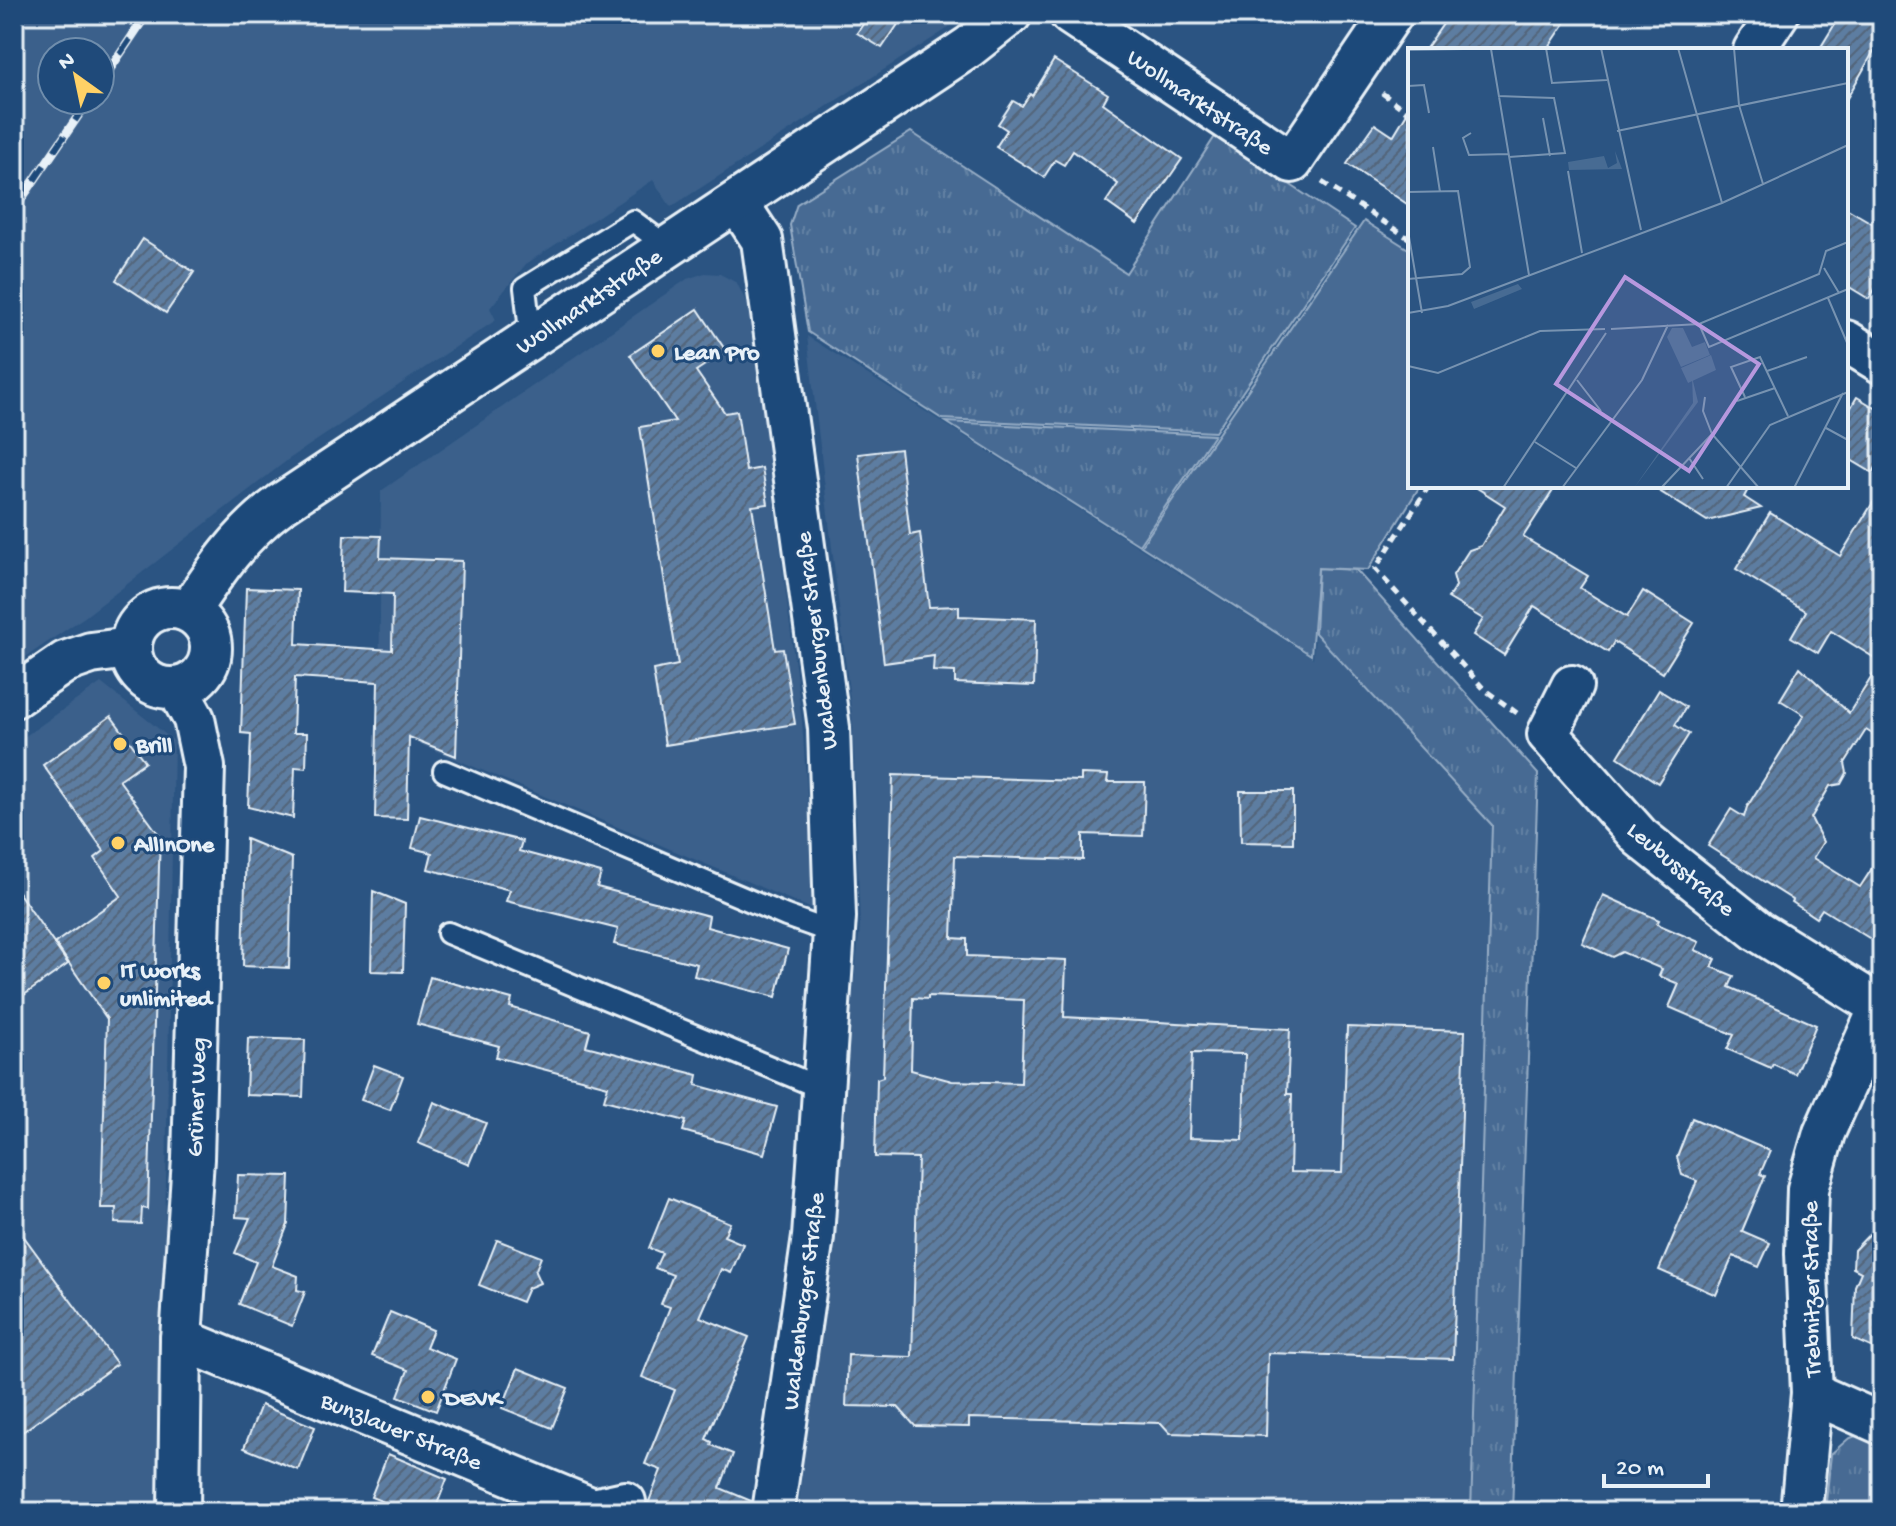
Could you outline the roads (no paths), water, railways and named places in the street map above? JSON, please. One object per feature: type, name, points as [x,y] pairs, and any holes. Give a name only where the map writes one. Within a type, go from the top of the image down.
[{"type":"street","name":"Wollmarktstraße","points":[[189,611],[231,549],[258,521],[969,47],[1011,14]]},
{"type":"street","name":"Wollmarktstraße","points":[[1070,14],[1292,162],[1392,14]]},
{"type":"street","points":[[1755,48],[1778,14]]},
{"type":"street","name":"Waldenburger Straße","points":[[737,202],[762,240],[827,713],[834,933],[813,1237],[773,1512]]},
{"type":"street","points":[[1848,342],[1882,363]]},
{"type":"street","points":[[168,607],[189,611],[204,624],[211,643],[208,664],[196,680],[177,688],[159,687],[144,679],[134,665],[130,648],[135,628],[149,613],[168,607]]},
{"type":"street","points":[[14,697],[65,662],[91,653],[130,648]]},
{"type":"street","name":"Leubusstraße","points":[[1572,686],[1548,734],[1640,837],[1758,931],[1881,1007]]},
{"type":"street","name":"Grüner Weg","points":[[177,688],[194,719],[204,767],[193,1159],[181,1339],[179,1512]]},
{"type":"street","name":"Trebnitzer Straße","points":[[1801,1512],[1812,1393],[1806,1253],[1808,1189],[1824,1133],[1881,1007]]},
{"type":"street","name":"Bunzlauer Straße","points":[[181,1339],[593,1509],[625,1502]]},
{"type":"street","name":"Trebnitzer Straße","points":[[1812,1393],[1882,1424]]},
{"type":"lane","points":[[444,771],[786,916],[834,933]]},
{"type":"lane","points":[[448,933],[823,1089]]},
{"type":"railway","points":[[116,60],[147,14]]},
{"type":"railway","points":[[14,210],[78,116]]},
{"type":"place","name":"Lean Pro","points":[[658,351]]},
{"type":"place","name":"Brill","points":[[120,744]]},
{"type":"place","name":"AllInOne","points":[[118,843]]},
{"type":"place","name":"IT works unlimited","points":[[104,983]]},
{"type":"place","name":"DEVK","points":[[428,1397]]}]
